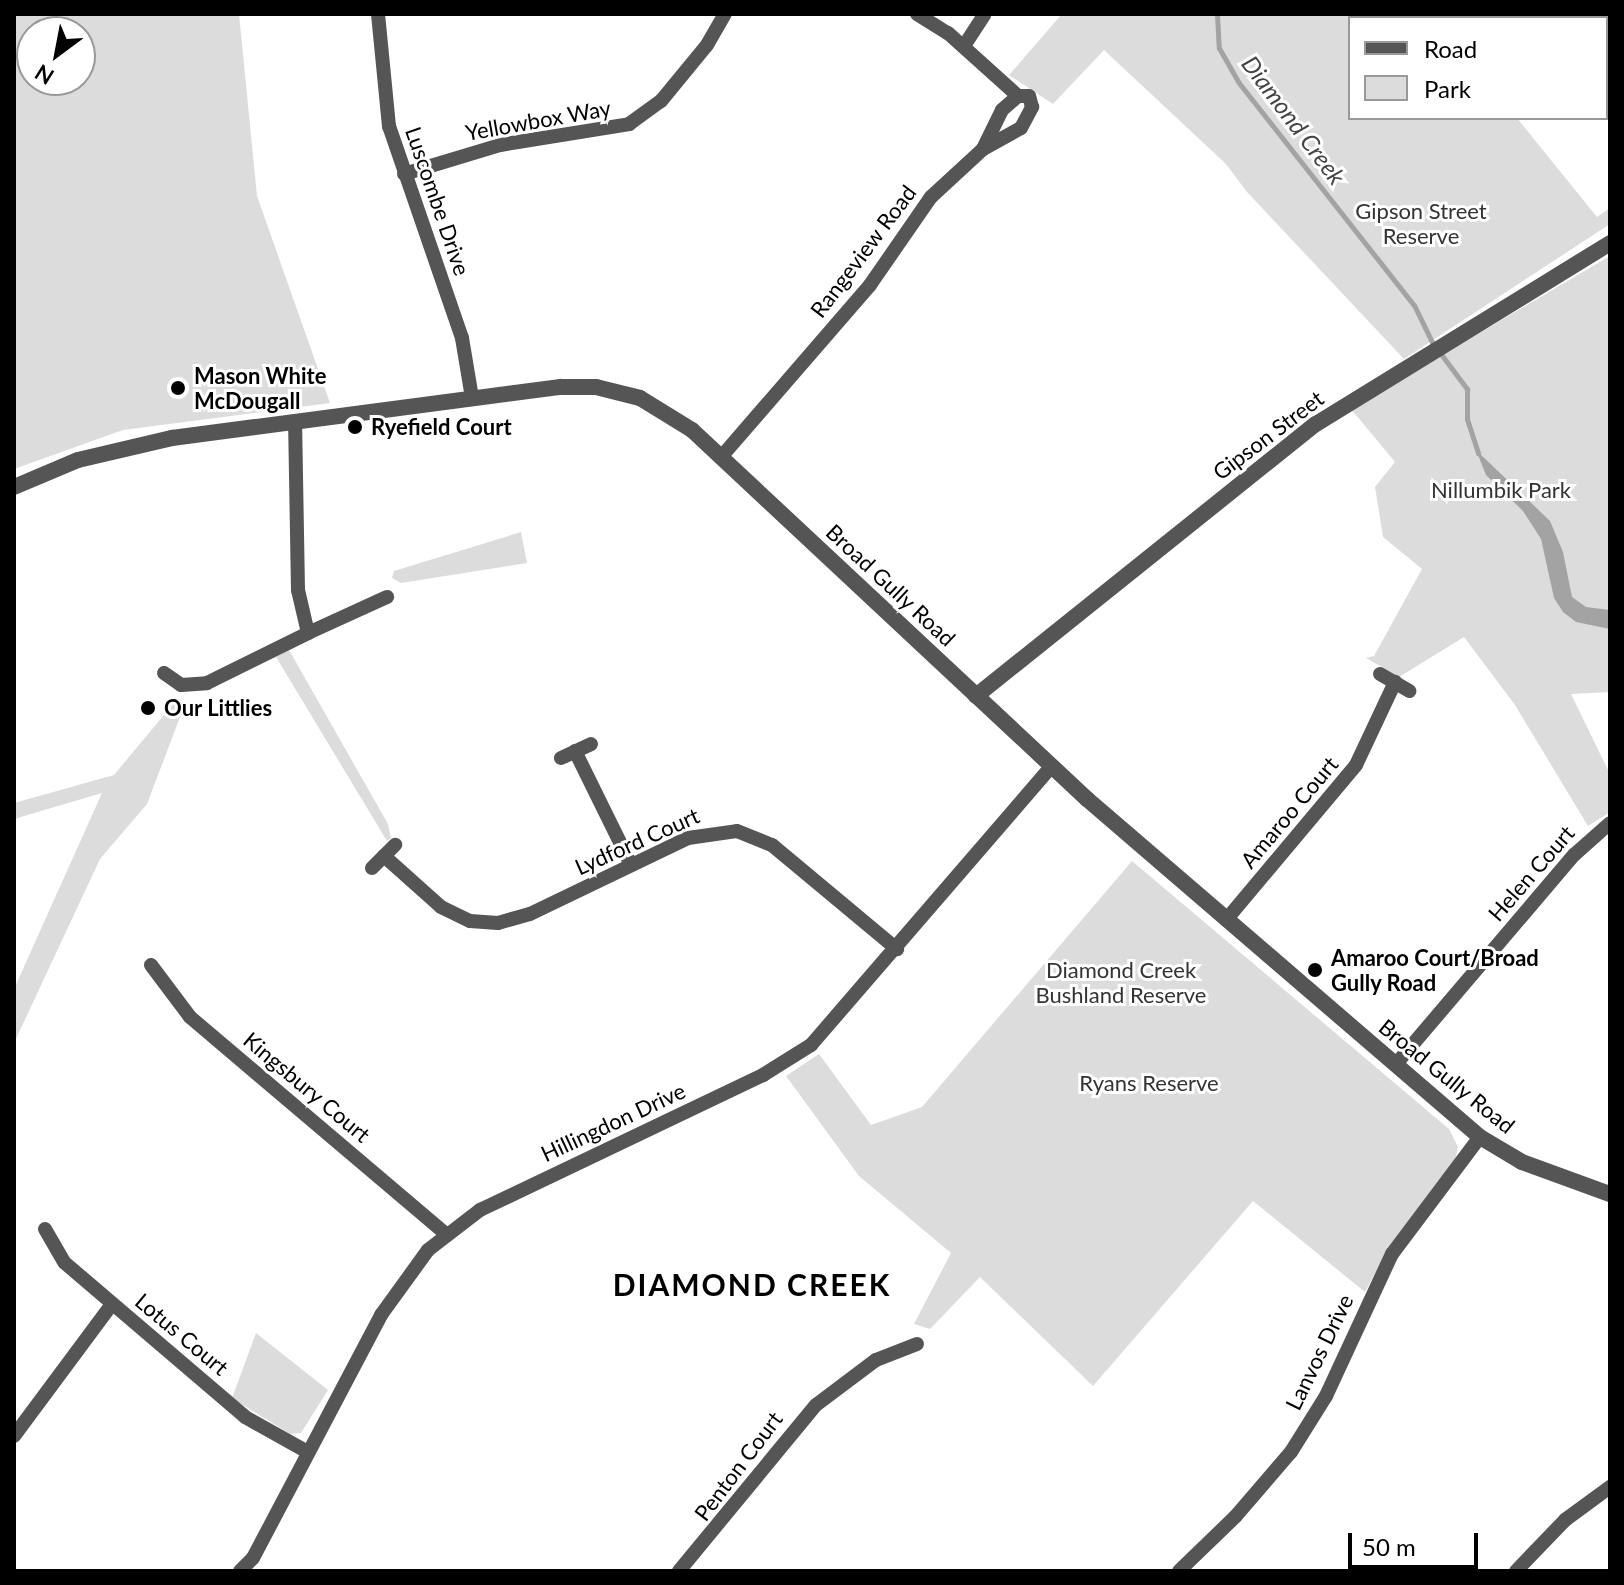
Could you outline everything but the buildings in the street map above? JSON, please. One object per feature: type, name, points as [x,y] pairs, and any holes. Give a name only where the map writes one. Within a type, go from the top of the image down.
[{"type":"street","name":"Luscombe Drive","points":[[378,14],[389,126],[462,338],[472,398]]},
{"type":"street","name":"Yellowbox Way","points":[[404,174],[500,145],[629,124],[661,101],[707,45],[725,14]]},
{"type":"street","points":[[917,14],[964,46],[1018,96]]},
{"type":"street","points":[[964,46],[985,14]]},
{"type":"street","name":"Rangeview Road","points":[[722,456],[864,293],[926,203],[983,149],[1012,136],[1026,122],[1032,98],[1018,96],[995,119],[983,149]]},
{"type":"street","name":"Gipson Street","points":[[976,696],[1295,440],[1610,243]]},
{"type":"street","name":"Broad Gully Road","points":[[14,487],[78,460],[142,443],[561,387],[615,390],[666,411],[722,456],[1051,767],[1480,1137],[1522,1162],[1610,1194]]},
{"type":"street","points":[[295,421],[298,590],[308,633]]},
{"type":"street","points":[[164,673],[181,685],[207,683],[387,597]]},
{"type":"street","points":[[1380,674],[1409,691]]},
{"type":"street","name":"Amaroo Court","points":[[1226,920],[1356,765],[1395,682]]},
{"type":"street","points":[[561,758],[591,744]]},
{"type":"street","points":[[575,751],[631,865]]},
{"type":"street","name":"Hillingdon Drive","points":[[240,1571],[252,1565],[308,1452],[396,1289],[445,1233],[480,1210],[786,1063],[834,1023],[1051,767]]},
{"type":"street","name":"Helen Court","points":[[1396,1064],[1574,855],[1610,823]]},
{"type":"street","name":"Lydford Court","points":[[384,856],[441,907],[484,923],[530,914],[701,834],[749,834],[772,845],[897,949]]},
{"type":"street","points":[[372,868],[395,845]]},
{"type":"street","name":"Kingsbury Court","points":[[151,965],[190,1017],[445,1233]]},
{"type":"street","name":"Lanvos Drive","points":[[1179,1571],[1244,1508],[1297,1443],[1331,1385],[1392,1254],[1480,1137]]},
{"type":"street","name":"Lotus Court","points":[[45,1229],[56,1253],[245,1417],[308,1452]]},
{"type":"street","points":[[14,1436],[112,1304]]},
{"type":"street","name":"Penton Court","points":[[679,1571],[816,1405],[876,1360],[917,1344]]},
{"type":"street","points":[[1516,1571],[1578,1508],[1610,1487]]},
{"type":"green space","points":[[14,14],[239,14],[257,196],[330,403],[123,430],[14,469]]},
{"type":"green space","name":"Gipson Street Reserve","points":[[1062,14],[1432,14],[1434,16],[1348,16],[1348,120],[1519,120],[1597,217],[1610,208],[1610,224],[1404,359],[1247,192],[1226,164],[1104,50],[1053,104],[1009,75]]},
{"type":"green space","name":"Nillumbik Park","points":[[1610,256],[1610,692],[1571,694],[1610,774],[1610,812],[1588,826],[1515,705],[1464,637],[1399,677],[1366,658],[1374,656],[1422,569],[1383,537],[1375,487],[1395,462],[1351,409]]},
{"type":"green space","points":[[521,532],[527,563],[401,583],[392,578],[394,571]]},
{"type":"green space","points":[[289,650],[388,824],[391,838],[387,841],[276,657]]},
{"type":"green space","points":[[173,704],[185,704],[147,804],[100,859],[14,1043],[14,989],[102,793],[14,819],[14,803],[114,775]]},
{"type":"green space","name":"Ryans Reserve","points":[[1132,861],[1449,1129],[1458,1147],[1455,1161],[1387,1251],[1365,1292],[1253,1201],[1093,1386],[980,1277],[930,1329],[914,1324],[951,1253],[859,1176],[786,1076],[819,1054],[871,1125],[922,1107]]},
{"type":"green space","points":[[256,1333],[328,1390],[301,1433],[290,1434],[232,1398]]},
{"type":"shaded area","points":[[1476,450],[1550,521],[1563,552],[1572,597],[1586,607],[1610,610],[1610,629],[1576,622],[1563,612],[1554,598],[1541,539],[1523,511],[1486,475]]},
{"type":"waterway","name":"Diamond Creek","points":[[1217,14],[1219,48],[1239,83],[1414,305],[1432,342],[1467,389],[1467,419],[1478,453]]},
{"type":"place","name":"Mason White McDougall","points":[[178,388]]},
{"type":"place","name":"Ryefield Court","points":[[355,427]]},
{"type":"place","name":"Our Littlies","points":[[148,708]]},
{"type":"place","name":"Amaroo Court/Broad Gully Road","points":[[1315,970]]},
{"type":"district","name":"DIAMOND CREEK","points":[[752,1284]]},
{"type":"park label","name":"Diamond Creek Bushland Reserve","points":[[1121,982]]}]
